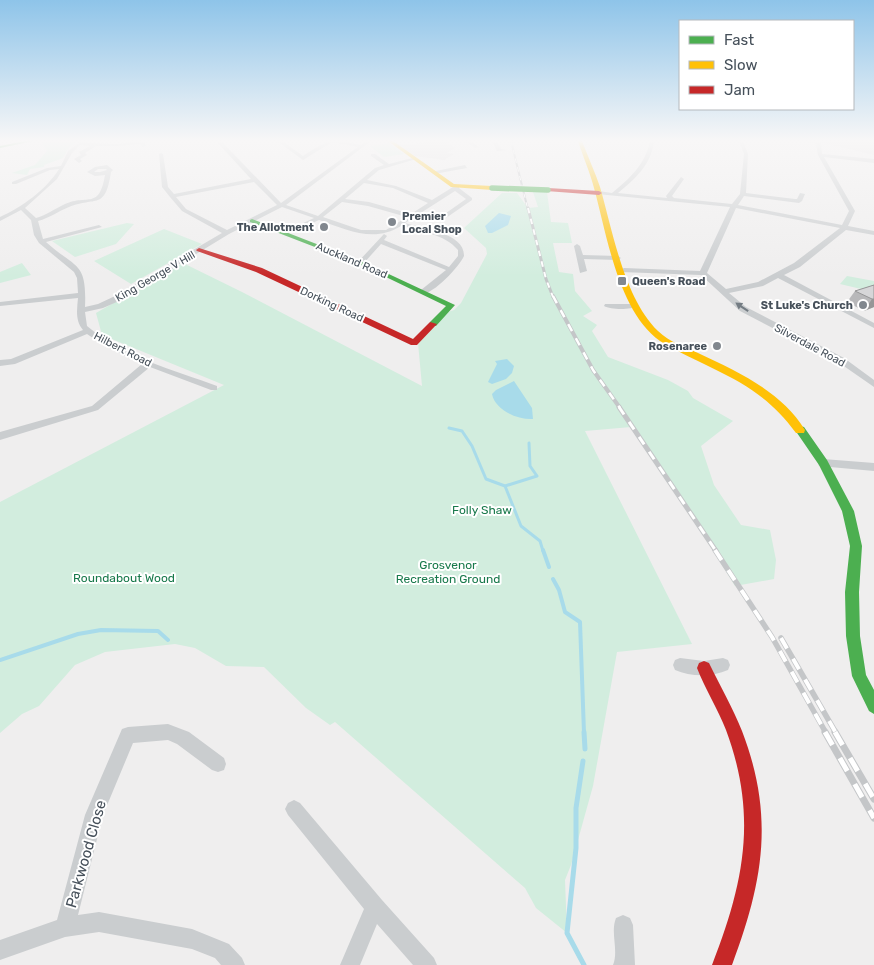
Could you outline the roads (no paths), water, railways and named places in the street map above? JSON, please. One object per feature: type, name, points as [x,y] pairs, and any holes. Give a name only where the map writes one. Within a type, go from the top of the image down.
[{"type":"street","points":[[0,219],[22,208],[46,186]]},
{"type":"street","points":[[35,220],[48,217],[68,205],[96,200],[105,190],[106,186]]},
{"type":"street","points":[[165,186],[184,210],[227,233]]},
{"type":"street","points":[[172,196],[222,186]]},
{"type":"street","points":[[260,186],[282,205],[360,232],[387,232]]},
{"type":"street","name":"King George V Hill","points":[[82,310],[100,306],[116,299],[227,233],[282,205],[307,186]]},
{"type":"street","points":[[286,233],[319,218],[356,186]]},
{"type":"street","points":[[389,186],[431,202]]},
{"type":"street","points":[[441,219],[470,199],[453,186]]},
{"type":"street","points":[[596,186],[605,219],[624,270],[634,306],[654,332],[674,345],[740,377],[765,392],[788,412],[823,463],[848,511],[856,546],[852,592],[853,636],[859,676],[874,706]]},
{"type":"street","points":[[614,194],[624,186]]},
{"type":"street","points":[[672,200],[669,196],[675,186]]},
{"type":"street","points":[[624,270],[703,273],[734,206],[743,194],[744,186]]},
{"type":"street","points":[[721,290],[734,290],[760,284],[778,275],[797,265],[844,228],[852,211],[838,186]]},
{"type":"street","points":[[361,263],[387,232],[431,202],[456,188],[599,193],[734,206],[874,233]]},
{"type":"street","points":[[743,194],[795,201],[799,201],[802,194]]},
{"type":"street","points":[[96,200],[98,209]]},
{"type":"street","points":[[340,200],[369,204],[411,216]]},
{"type":"street","name":"Hilbert Road","points":[[22,208],[35,220],[39,239],[72,265],[81,276],[83,286],[80,321],[88,330],[103,341],[149,363],[214,388]]},
{"type":"street","name":"Auckland Road","points":[[252,221],[361,263],[451,305]]},
{"type":"street","points":[[400,224],[446,237],[456,242],[462,251],[462,254],[450,269],[424,292]]},
{"type":"street","points":[[43,241],[99,227]]},
{"type":"street","points":[[380,241],[450,269]]},
{"type":"street","points":[[577,246],[582,269],[591,268]]},
{"type":"street","name":"Dorking Road","points":[[199,250],[259,270],[414,343],[451,305]]},
{"type":"street","points":[[580,257],[618,258]]},
{"type":"street","name":"Silverdale Road","points":[[703,273],[744,309],[841,360],[874,384]]},
{"type":"street","points":[[778,275],[874,326]]},
{"type":"street","points":[[0,304],[82,294]]},
{"type":"street","points":[[608,306],[634,306]]},
{"type":"street","points":[[0,372],[12,362],[88,330]]},
{"type":"street","points":[[0,363],[12,362]]},
{"type":"street","points":[[0,436],[96,408],[149,363]]},
{"type":"street","points":[[823,463],[874,467]]},
{"type":"street","points":[[680,664],[704,668],[723,665]]},
{"type":"street","points":[[704,668],[735,732],[748,770],[754,805],[754,856],[749,885],[736,934],[722,965]]},
{"type":"street","name":"Parkwood Close","points":[[65,927],[94,815],[128,735],[168,732],[183,738],[218,764]]},
{"type":"street","points":[[294,809],[375,907],[427,965]]},
{"type":"street","points":[[350,965],[375,907]]},
{"type":"street","points":[[0,950],[65,927],[100,922],[192,939],[222,951],[235,965]]},
{"type":"street","points":[[623,924],[626,964]]},
{"type":"water","points":[[499,213],[511,216],[508,225],[488,233],[485,226]]},
{"type":"water","points":[[507,359],[514,366],[512,373],[506,379],[492,384],[488,382],[497,364],[495,361]]},
{"type":"water","points":[[514,381],[532,408],[533,419],[514,416],[502,409],[494,400],[492,394],[496,390]]},
{"type":"waterway","points":[[449,428],[462,431],[472,446],[486,479],[505,486]]},
{"type":"waterway","points":[[505,486],[537,476],[530,466],[529,443]]},
{"type":"waterway","points":[[505,486],[521,526],[540,541],[543,551]]},
{"type":"waterway","points":[[543,550],[549,567]]},
{"type":"waterway","points":[[553,579],[559,590],[565,612],[580,622],[584,733]]},
{"type":"waterway","points":[[0,660],[78,634],[101,630],[158,631],[168,640]]},
{"type":"waterway","points":[[584,732],[585,749]]},
{"type":"waterway","points":[[583,761],[576,808],[576,848],[567,933],[584,965]]},
{"type":"railway","points":[[522,186],[528,210]]},
{"type":"railway","points":[[528,208],[546,279],[553,297]]},
{"type":"railway","points":[[553,296],[593,370],[620,408]]},
{"type":"railway","points":[[619,407],[716,551]]},
{"type":"railway","points":[[715,550],[772,637],[826,733]]},
{"type":"railway","points":[[781,638],[836,733]]},
{"type":"railway","points":[[825,732],[874,818]]},
{"type":"railway","points":[[835,732],[874,799]]},
{"type":"place","name":"Premier Local Shop","points":[[392,222]]},
{"type":"place","name":"The Allotment","points":[[324,227]]},
{"type":"place","name":"Queen's Road","points":[[622,281]]},
{"type":"place","name":"St Luke's Church","points":[[863,305]]},
{"type":"place","name":"Rosenaree","points":[[717,346]]},
{"type":"park label","name":"Folly Shaw","points":[[482,510]]},
{"type":"park label","name":"Grosvenor Recreation Ground","points":[[448,572]]},
{"type":"park label","name":"Roundabout Wood","points":[[124,578]]}]
